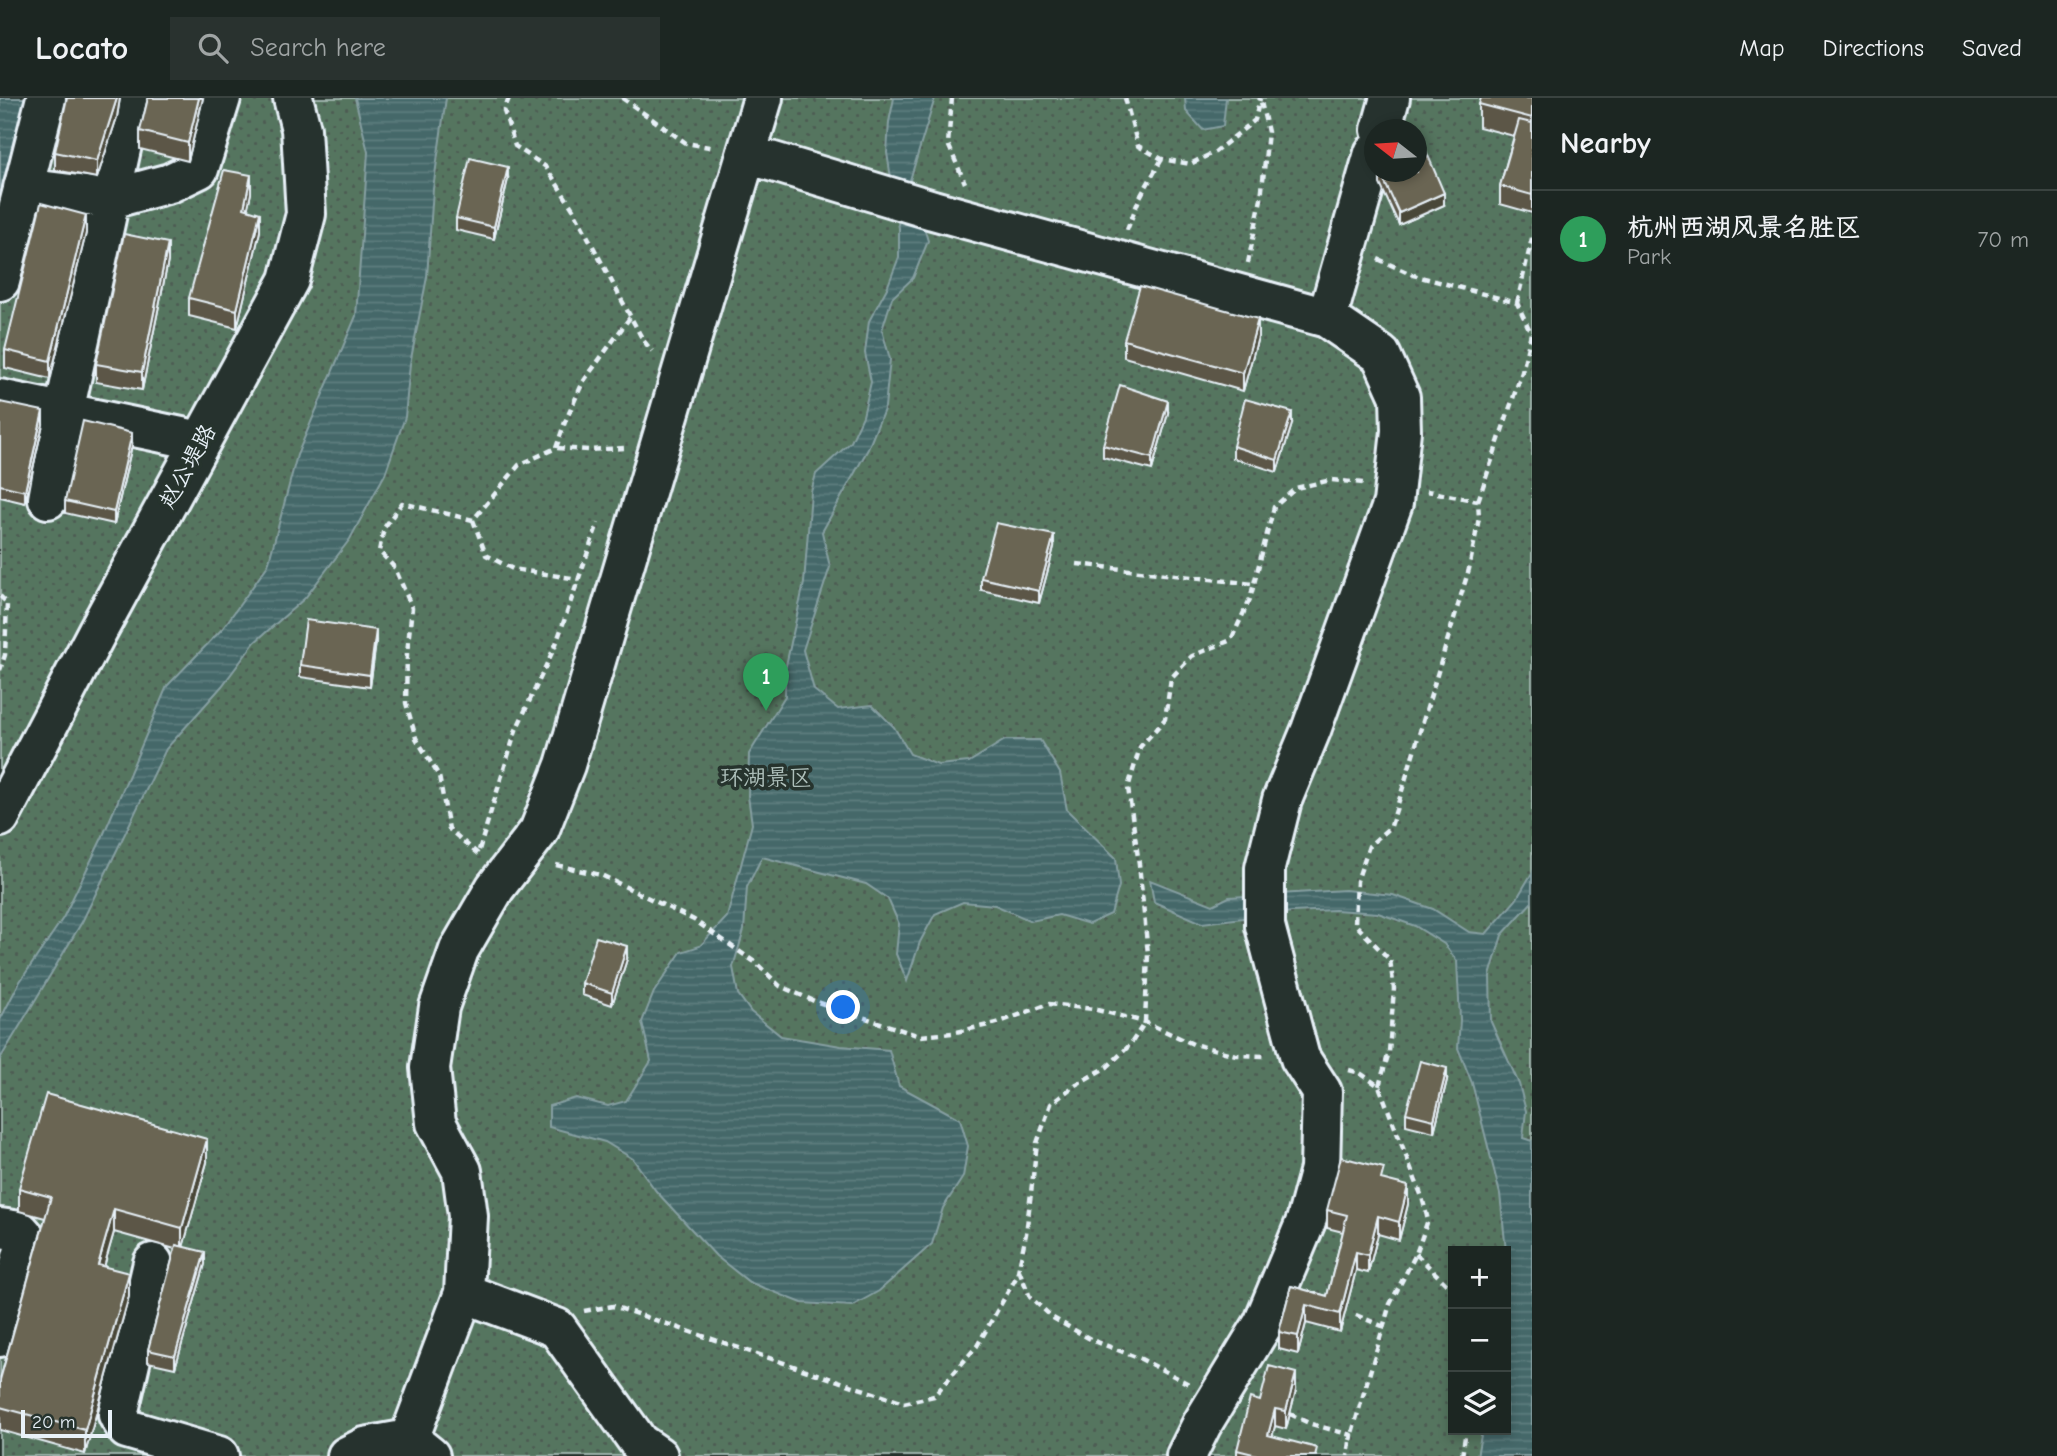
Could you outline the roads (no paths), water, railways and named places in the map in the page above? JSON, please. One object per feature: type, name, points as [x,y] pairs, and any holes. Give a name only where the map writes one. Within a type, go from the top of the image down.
[{"type":"street","points":[[0,281],[46,98]]},
{"type":"street","points":[[48,499],[31,405],[111,199],[132,98]]},
{"type":"street","points":[[23,188],[111,199],[170,183],[199,169],[221,98]]},
{"type":"street","name":"赵公堤路","points":[[0,817],[97,632],[289,280],[306,214],[300,129],[293,98]]},
{"type":"street","points":[[347,1456],[365,1447],[420,1447],[464,1293],[468,1216],[462,1171],[436,1123],[430,1068],[439,1007],[459,950],[495,888],[496,859],[539,831],[565,765],[763,98]]},
{"type":"street","points":[[1384,119],[1390,98]]},
{"type":"street","points":[[747,154],[947,214],[1327,318],[1381,355],[1401,397],[1401,431],[1393,503],[1311,730],[1282,800],[1265,868],[1265,926],[1300,1058],[1322,1092],[1320,1169],[1306,1222],[1263,1324],[1186,1456]]},
{"type":"street","points":[[1327,318],[1366,182]]},
{"type":"street","points":[[0,375],[31,405],[201,441]]},
{"type":"street","points":[[0,1228],[20,1231],[27,1239],[0,1337]]},
{"type":"street","points":[[153,1263],[118,1415],[127,1429],[219,1456]]},
{"type":"street","points":[[464,1293],[557,1328],[639,1443],[658,1456]]},
{"type":"water","points":[[0,98],[30,98],[0,233]]},
{"type":"water","points":[[355,98],[446,98],[433,189],[427,277],[410,364],[405,417],[385,474],[350,539],[305,598],[255,642],[222,686],[166,749],[82,922],[0,1059],[0,1020],[19,983],[63,918],[102,838],[167,686],[223,628],[268,565],[297,455],[356,316],[368,152]]},
{"type":"water","points":[[894,98],[935,98],[910,180],[928,241],[913,278],[892,298],[882,330],[890,359],[885,407],[868,449],[822,532],[830,567],[803,650],[814,690],[838,709],[872,705],[894,727],[910,754],[938,765],[969,762],[1005,740],[1040,740],[1060,773],[1067,810],[1116,858],[1119,886],[1111,914],[1089,924],[1059,915],[1031,921],[995,905],[963,902],[935,914],[920,942],[907,981],[896,954],[899,924],[888,899],[866,884],[762,857],[747,887],[744,930],[733,967],[738,994],[751,1012],[781,1036],[841,1046],[889,1050],[899,1086],[960,1119],[968,1146],[963,1177],[943,1208],[932,1244],[879,1291],[852,1306],[802,1303],[749,1282],[716,1256],[656,1191],[633,1159],[605,1142],[549,1127],[549,1106],[576,1098],[608,1106],[626,1101],[651,1061],[642,1022],[654,992],[681,952],[700,946],[727,917],[752,824],[748,796],[749,754],[785,696],[785,670],[804,583],[811,492],[816,474],[851,442],[863,416],[871,382],[865,353],[869,321],[887,288],[899,257],[899,228],[887,153]]},
{"type":"water","points":[[1185,98],[1226,98],[1223,126],[1203,130],[1186,111]]},
{"type":"water","points":[[1532,873],[1532,902],[1502,935],[1490,976],[1491,1022],[1519,1084],[1526,1111],[1523,1138],[1532,1141],[1532,1456],[1477,1456],[1481,1435],[1511,1435],[1511,1246],[1505,1246],[1500,1194],[1472,1083],[1458,1048],[1460,1020],[1457,961],[1444,944],[1415,926],[1378,913],[1335,910],[1292,912],[1202,923],[1154,902],[1150,880],[1213,905],[1229,897],[1345,890],[1393,895],[1433,909],[1469,932],[1486,934],[1516,900]]},
{"type":"place","name":"杭州西湖风景名胜区","points":[[766,711]]},
{"type":"park label","name":"环湖景区","points":[[766,777]]}]
